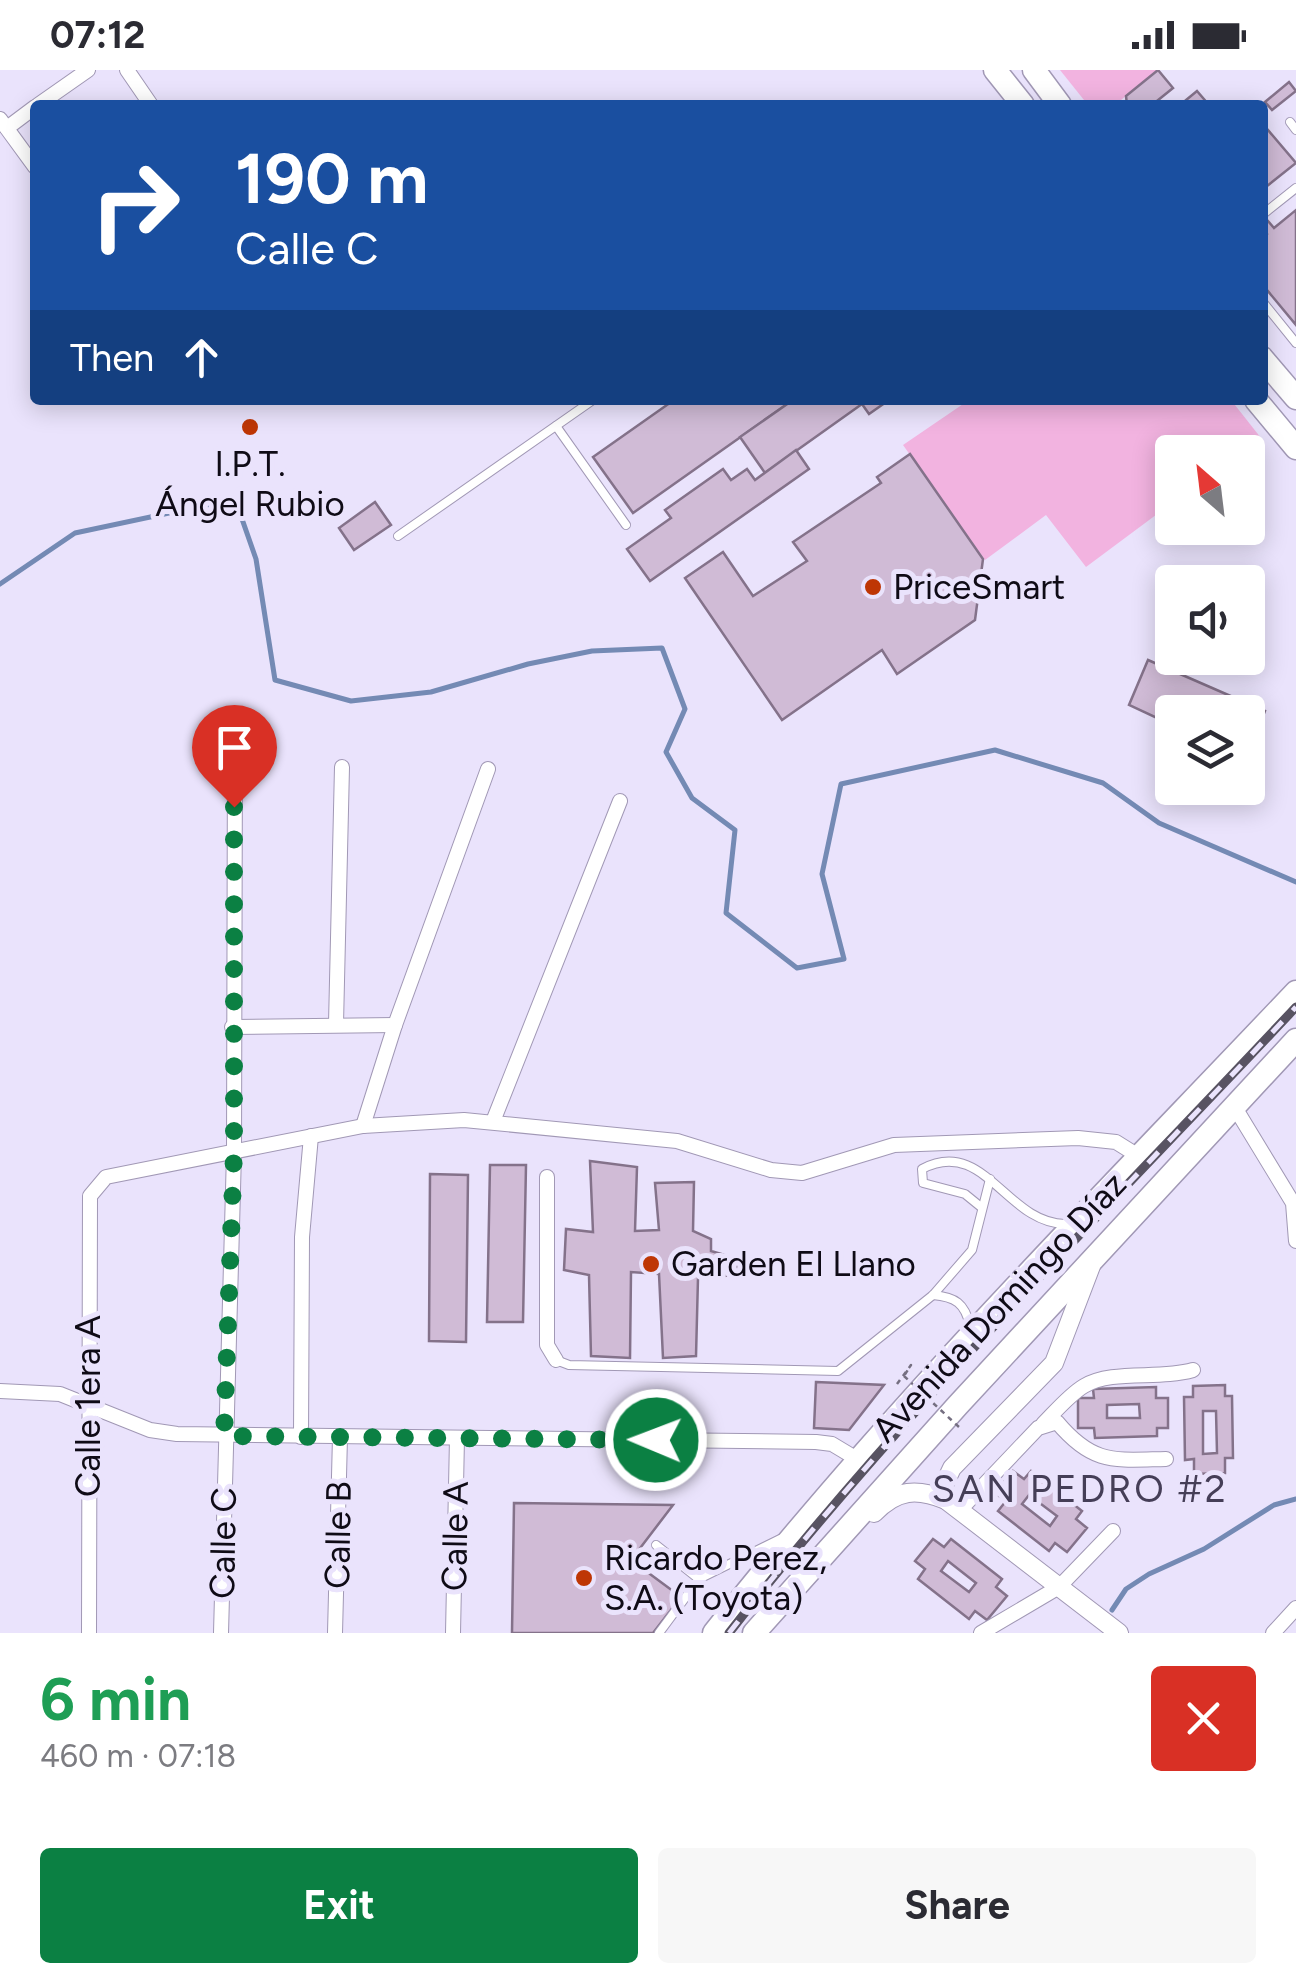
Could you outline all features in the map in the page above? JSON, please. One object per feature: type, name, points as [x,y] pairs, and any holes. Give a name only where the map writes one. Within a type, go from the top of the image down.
[{"type":"main road","points":[[995,70],[1019,100]]},
{"type":"main road","points":[[1036,72],[1056,100]]},
{"type":"main road","points":[[1268,365],[1296,398]]},
{"type":"main road","points":[[1261,405],[1292,436]]},
{"type":"main road","name":"Avenida Domingo Díaz","points":[[714,1633],[857,1459],[972,1332],[1296,992]]},
{"type":"main road","name":"Avenida Domingo Díaz","points":[[754,1633],[1095,1255],[1296,1040]]},
{"type":"street","points":[[46,100],[88,70]]},
{"type":"street","points":[[127,70],[148,100]]},
{"type":"street","points":[[30,110],[3,123],[30,159]]},
{"type":"street","name":"Calle C","points":[[221,1633],[234,1152],[235,734]]},
{"type":"street","points":[[336,1024],[342,767]]},
{"type":"street","points":[[364,1126],[395,1025],[488,769]]},
{"type":"street","points":[[494,1119],[620,801]]},
{"type":"street","points":[[232,1027],[395,1025]]},
{"type":"street","points":[[1234,1106],[1295,1203],[1296,1242]]},
{"type":"street","points":[[234,1152],[364,1126],[494,1119],[677,1141],[771,1170],[802,1174],[894,1145],[1078,1138],[1116,1142],[1140,1156]]},
{"type":"street","points":[[301,1436],[302,1237],[311,1136]]},
{"type":"street","name":"Calle 1era A","points":[[89,1633],[90,1196],[98,1182],[114,1174],[234,1152]]},
{"type":"street","points":[[547,1176],[546,1345],[556,1360]]},
{"type":"street","points":[[953,1505],[944,1487],[952,1468],[1054,1362],[1095,1255]]},
{"type":"street","points":[[953,1505],[1083,1386],[1108,1377],[1166,1378],[1194,1370]]},
{"type":"street","points":[[0,1390],[60,1394],[150,1430],[224,1436],[816,1442],[832,1444],[857,1459]]},
{"type":"street","points":[[1038,1428],[1057,1422],[1073,1441],[1102,1460],[1166,1459]]},
{"type":"street","name":"Calle B","points":[[335,1633],[340,1437]]},
{"type":"street","name":"Calle A","points":[[453,1633],[457,1438]]},
{"type":"street","points":[[788,1591],[819,1569],[890,1498],[914,1490],[953,1505],[1119,1633]]},
{"type":"street","points":[[982,1633],[1059,1587],[1113,1531]]},
{"type":"street","points":[[1273,1633],[1296,1608]]},
{"type":"lane","points":[[1268,211],[1296,188]]},
{"type":"lane","points":[[1268,308],[1296,343]]},
{"type":"lane","points":[[398,536],[586,405]]},
{"type":"lane","points":[[556,426],[626,525]]},
{"type":"lane","points":[[950,1143],[952,1160]]},
{"type":"lane","points":[[981,1207],[966,1194],[923,1183],[922,1168],[952,1160],[978,1168],[1032,1217],[1076,1224]]},
{"type":"lane","points":[[556,1360],[569,1365],[838,1372],[933,1295],[972,1250],[990,1178]]},
{"type":"lane","points":[[933,1295],[951,1296],[961,1304],[972,1332]]},
{"type":"lane","points":[[658,1633],[699,1579],[798,1531]]},
{"type":"lane","points":[[656,1545],[699,1579]]},
{"type":"path","points":[[895,1382],[911,1364],[904,1376],[960,1428]]},
{"type":"shaded area","points":[[1060,70],[1157,70],[1121,100],[1084,100]]},
{"type":"shaded area","points":[[962,405],[1235,405],[1259,435],[1155,435],[1155,516],[1086,567],[1046,515],[985,560],[903,445]]},
{"type":"building","points":[[1158,70],[1173,88],[1158,100],[1126,100],[1126,96]]},
{"type":"building","points":[[1289,82],[1296,91],[1272,110],[1267,100]]},
{"type":"building","points":[[1197,91],[1205,100],[1186,100]]},
{"type":"building","points":[[1268,130],[1296,163],[1268,185]]},
{"type":"building","points":[[1296,210],[1296,325],[1268,291],[1268,221],[1274,228]]},
{"type":"building","points":[[667,405],[786,405],[633,513],[593,457]]},
{"type":"building","points":[[786,405],[861,405],[765,473],[740,437]]},
{"type":"building","points":[[863,405],[882,405],[869,414]]},
{"type":"building","points":[[796,450],[809,469],[650,581],[627,549],[671,518],[665,510],[723,469],[731,480],[747,469],[755,480]]},
{"type":"building","name":"PriceSmart","points":[[910,454],[983,559],[975,620],[897,674],[882,650],[782,720],[685,578],[723,552],[753,596],[807,561],[793,542],[881,483],[877,477]]},
{"type":"building","points":[[375,502],[391,525],[354,550],[339,528]]},
{"type":"building","points":[[1148,660],[1155,663],[1155,675],[1182,675],[1228,695],[1155,695],[1155,717],[1129,705]]},
{"type":"building","name":"Garden El Llano","points":[[590,1161],[637,1167],[635,1231],[659,1230],[655,1183],[694,1182],[693,1231],[711,1239],[711,1251],[738,1259],[735,1275],[698,1278],[696,1356],[663,1358],[659,1274],[631,1272],[630,1358],[591,1356],[589,1275],[564,1270],[566,1229],[593,1232]]},
{"type":"building","points":[[490,1165],[526,1165],[523,1322],[487,1322]]},
{"type":"building","points":[[430,1174],[468,1175],[466,1342],[429,1341]]},
{"type":"building","points":[[816,1382],[884,1385],[849,1430],[814,1428]]},
{"type":"building","points":[[1225,1385],[1225,1396],[1232,1396],[1233,1458],[1225,1458],[1225,1473],[1194,1474],[1194,1459],[1185,1460],[1184,1397],[1193,1397],[1193,1386]],"holes":[[[1203,1411],[1216,1411],[1217,1453],[1203,1454]]]},
{"type":"building","points":[[1156,1387],[1156,1398],[1168,1398],[1168,1428],[1157,1428],[1157,1436],[1095,1438],[1094,1428],[1078,1428],[1078,1398],[1094,1398],[1093,1389]],"holes":[[[1139,1404],[1140,1418],[1107,1418],[1107,1405]]]},
{"type":"building","points":[[1013,1471],[1024,1479],[1031,1471],[1082,1511],[1076,1519],[1087,1528],[1067,1552],[1055,1543],[1049,1551],[998,1511],[1006,1501],[995,1493]],"holes":[[[1029,1495],[1057,1516],[1050,1526],[1022,1504]]]},
{"type":"building","name":"Ricardo Perez, S.A. (Toyota)","points":[[514,1503],[673,1505],[631,1560],[681,1597],[653,1633],[512,1633]]},
{"type":"building","points":[[933,1539],[944,1547],[951,1539],[1002,1579],[996,1587],[1007,1596],[987,1620],[975,1611],[969,1619],[918,1579],[925,1569],[915,1561]],"holes":[[[948,1561],[976,1583],[969,1592],[941,1571]]]},
{"type":"waterway","points":[[0,584],[75,533],[235,499],[256,559],[275,680],[351,701],[431,692],[528,664],[592,651],[662,648],[685,709],[666,752],[692,798],[735,830],[726,913],[797,968],[844,959],[822,874],[841,784],[995,750],[1103,783],[1159,823],[1296,882]]},
{"type":"waterway","points":[[1112,1610],[1126,1589],[1149,1574],[1204,1549],[1274,1505],[1296,1499]]},
{"type":"railway","points":[[729,1633],[934,1391],[1296,1007]]},
{"type":"place","name":"I.P.T. Ángel Rubio","points":[[250,427]]},
{"type":"place","name":"PriceSmart","points":[[873,587]]},
{"type":"place","name":"Garden El Llano","points":[[651,1264]]},
{"type":"place","name":"Ricardo Perez, S.A. (Toyota)","points":[[584,1578]]},
{"type":"district","name":"SAN PEDRO #2","points":[[1080,1489]]},
{"type":"route","points":[[234,807],[234,1152],[224,1436],[656,1440]]}]
